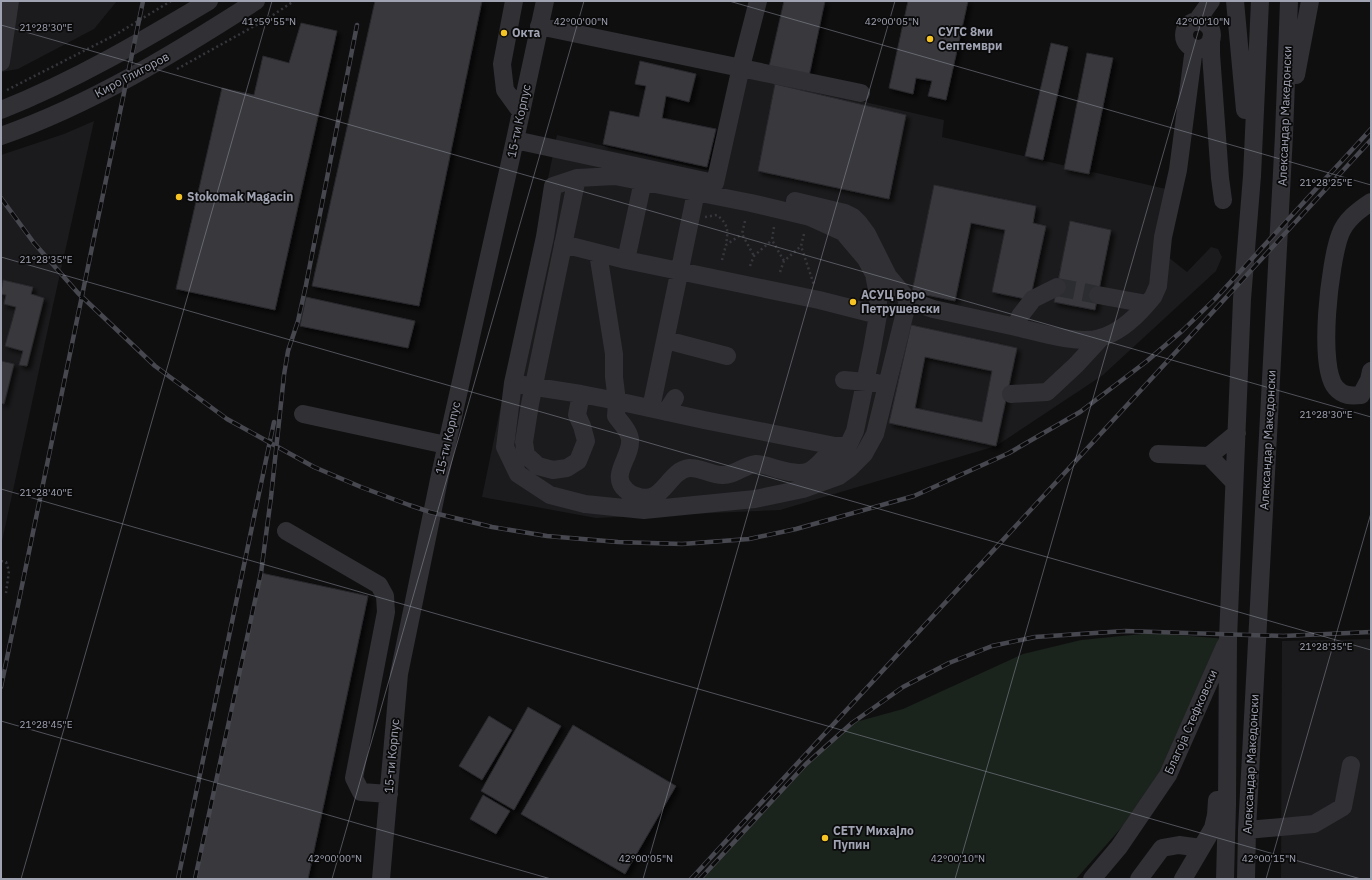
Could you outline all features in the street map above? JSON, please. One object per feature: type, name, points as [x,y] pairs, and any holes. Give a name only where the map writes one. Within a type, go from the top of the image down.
[{"type":"street","points":[[1,62],[10,1]]},
{"type":"street","points":[[1,110],[62,83],[165,28],[209,1]]},
{"type":"street","name":"Киро Глигоров","points":[[1,136],[23,129],[158,63],[256,1]]},
{"type":"street","points":[[514,1],[502,64],[505,90],[521,112]]},
{"type":"street","name":"15-ти Корпус","points":[[381,879],[399,674],[446,445],[515,140],[544,1]]},
{"type":"street","points":[[714,183],[758,1]]},
{"type":"street","points":[[1211,39],[1206,46],[1198,49],[1194,48],[1186,42],[1184,32],[1188,26],[1196,22],[1212,1]]},
{"type":"street","points":[[1235,1],[1252,176]]},
{"type":"street","name":"Александар Македонски","points":[[1225,879],[1228,639],[1234,482],[1242,299],[1252,176],[1260,1]]},
{"type":"street","name":"Александар Македонски","points":[[1246,879],[1247,830],[1284,135],[1289,1]]},
{"type":"street","points":[[1284,135],[1310,1]]},
{"type":"street","points":[[1196,22],[1202,22],[1208,25],[1212,34],[1211,54],[1223,200]]},
{"type":"street","points":[[538,26],[861,93]]},
{"type":"street","points":[[1010,394],[1047,392],[1076,366],[1100,339],[1132,319],[1153,296],[1158,286],[1163,238],[1178,170],[1194,48]]},
{"type":"street","points":[[515,140],[845,213],[853,217],[867,234],[888,276],[908,300],[933,309],[1080,340],[1100,339]]},
{"type":"street","points":[[642,504],[647,499],[652,498],[659,493],[681,471],[689,468],[721,475],[761,464],[793,474],[807,473],[842,446],[855,431],[872,349],[878,315],[878,296],[874,274],[866,259],[843,232],[810,217],[615,176],[577,178],[553,186],[545,238],[513,383],[505,447],[518,474],[550,495],[585,504],[642,504],[728,503],[756,499],[803,489],[839,476],[850,468],[864,454],[875,434],[908,300]]},
{"type":"street","points":[[577,178],[533,386],[524,442],[526,455],[538,466],[553,470],[567,468],[578,460],[586,441],[577,415],[581,394]]},
{"type":"street","points":[[626,260],[643,182]]},
{"type":"street","points":[[664,406],[666,340],[696,192]]},
{"type":"street","points":[[1371,202],[1352,216],[1340,234],[1331,275],[1326,314],[1329,377],[1336,388],[1348,396],[1361,395],[1369,380],[1371,370]]},
{"type":"street","points":[[563,244],[626,260],[819,300],[878,315]]},
{"type":"street","points":[[598,253],[614,354],[614,377],[617,401],[616,416],[625,427],[630,437],[628,455],[620,470],[619,478],[625,489],[642,504]]},
{"type":"street","points":[[1016,327],[1020,316],[1034,299],[1057,287]]},
{"type":"street","points":[[1098,295],[1147,304]]},
{"type":"street","points":[[666,340],[727,356]]},
{"type":"street","points":[[844,380],[888,384]]},
{"type":"street","points":[[513,383],[617,401],[664,406],[704,420],[842,446]]},
{"type":"street","points":[[303,414],[446,445]]},
{"type":"street","points":[[1158,454],[1209,456],[1237,433]]},
{"type":"street","points":[[827,480],[840,463],[842,446]]},
{"type":"street","points":[[1209,456],[1234,482]]},
{"type":"street","points":[[286,531],[379,585],[385,596],[386,612],[354,778],[361,792],[389,794]]},
{"type":"street","name":"Благоја Стефковски","points":[[1092,879],[1119,847],[1168,775],[1228,639]]},
{"type":"street","points":[[1183,879],[1213,828],[1216,815],[1218,783],[1227,747]]},
{"type":"street","points":[[1247,830],[1314,824],[1343,807],[1352,765]]},
{"type":"street","points":[[1140,879],[1162,848],[1180,845],[1201,848]]},
{"type":"path","points":[[1,92],[115,35],[171,1]]},
{"type":"path","points":[[688,231],[699,220],[708,216],[717,215],[724,221],[728,231],[722,260]]},
{"type":"path","points":[[745,221],[742,234],[754,256]]},
{"type":"path","points":[[774,227],[772,240],[784,262]]},
{"type":"path","points":[[726,245],[742,234]]},
{"type":"path","points":[[804,234],[801,246],[819,300]]},
{"type":"path","points":[[750,266],[754,256],[772,240]]},
{"type":"path","points":[[780,272],[784,262],[801,246]]},
{"type":"path","points":[[1,561],[6,562],[9,571],[6,593]]},
{"type":"shaded area","points":[[1,1],[117,1],[94,29],[18,69],[1,72]]},
{"type":"shaded area","name":"АСУЦ Боро Петрушевски","points":[[741,74],[944,120],[942,137],[1179,192],[1163,253],[1187,272],[1211,247],[1218,249],[1222,257],[1216,271],[1103,375],[996,446],[780,510],[596,518],[482,497],[557,135],[719,173]]},
{"type":"shaded area","points":[[94,121],[1,546],[1,155],[64,134]]},
{"type":"shaded area","points":[[1152,633],[1228,639],[1168,775],[1076,879],[700,879],[806,764],[852,723],[903,709],[1023,654],[1081,640]]},
{"type":"shaded area","points":[[1371,639],[1371,879],[1281,879],[1282,641]]},
{"type":"building","points":[[375,1],[482,1],[419,306],[312,286]]},
{"type":"building","points":[[784,1],[825,1],[809,76],[769,67]]},
{"type":"building","name":"СУГС 8ми Септември","points":[[908,1],[968,1],[946,100],[928,96],[932,81],[916,78],[913,94],[889,88]]},
{"type":"building","points":[[301,23],[337,31],[275,310],[176,289],[222,88],[254,95],[263,56],[289,63]]},
{"type":"building","points":[[1051,43],[1068,47],[1043,160],[1025,156]]},
{"type":"building","points":[[1087,53],[1113,58],[1089,174],[1064,169]]},
{"type":"building","points":[[640,61],[696,74],[689,102],[666,96],[662,118],[716,129],[707,167],[603,144],[610,111],[639,117],[646,86],[635,84]]},
{"type":"building","points":[[775,84],[906,115],[889,199],[758,171]]},
{"type":"building","points":[[934,185],[1036,206],[1033,223],[1046,226],[1030,300],[992,292],[1005,230],[971,223],[955,301],[912,292]]},
{"type":"building","points":[[1070,221],[1111,230],[1095,310],[1054,302]]},
{"type":"building","points":[[3,280],[33,287],[31,294],[44,298],[27,366],[19,365],[23,351],[5,346],[16,307],[4,304],[6,295],[1,294]]},
{"type":"building","points":[[306,297],[415,321],[408,348],[300,326]]},
{"type":"building","points":[[911,325],[1017,348],[996,446],[889,423]],"holes":[[[925,357],[992,371],[982,422],[915,408]]]},
{"type":"building","points":[[1,361],[14,364],[4,404],[1,403]]},
{"type":"building","points":[[261,573],[368,596],[308,879],[195,879]]},
{"type":"building","points":[[528,707],[561,726],[514,810],[481,791]]},
{"type":"building","points":[[489,716],[512,730],[482,780],[459,766]]},
{"type":"building","points":[[573,725],[676,786],[625,874],[521,814]]},
{"type":"building","points":[[483,795],[510,811],[496,834],[470,819]]},
{"type":"tunnel","points":[[1057,287],[1098,295]]},
{"type":"railway","points":[[1,687],[143,1]]},
{"type":"railway","points":[[195,879],[261,573],[288,351],[298,321],[306,285],[357,25]]},
{"type":"railway","points":[[1,198],[34,243],[78,293],[155,366],[227,419],[314,467],[409,505],[430,512],[492,527],[547,536],[618,542],[682,544],[749,539],[796,529],[914,496],[1009,453],[1080,412],[1147,361],[1182,331],[1215,299],[1371,129]]},
{"type":"railway","points":[[691,879],[1371,140]]},
{"type":"railway","points":[[178,879],[274,422]]},
{"type":"railway","points":[[700,879],[806,764],[852,723],[903,687],[949,663],[992,646],[1035,637],[1125,631],[1283,636],[1371,632]]},
{"type":"place","name":"Окта","points":[[504,33]]},
{"type":"place","name":"СУГС 8ми Септември","points":[[930,39]]},
{"type":"place","name":"Stokomak Magacin","points":[[179,197]]},
{"type":"place","name":"АСУЦ Боро Петрушевски","points":[[853,302]]},
{"type":"place","name":"СЕТУ Михајло Пупин","points":[[825,838]]}]
